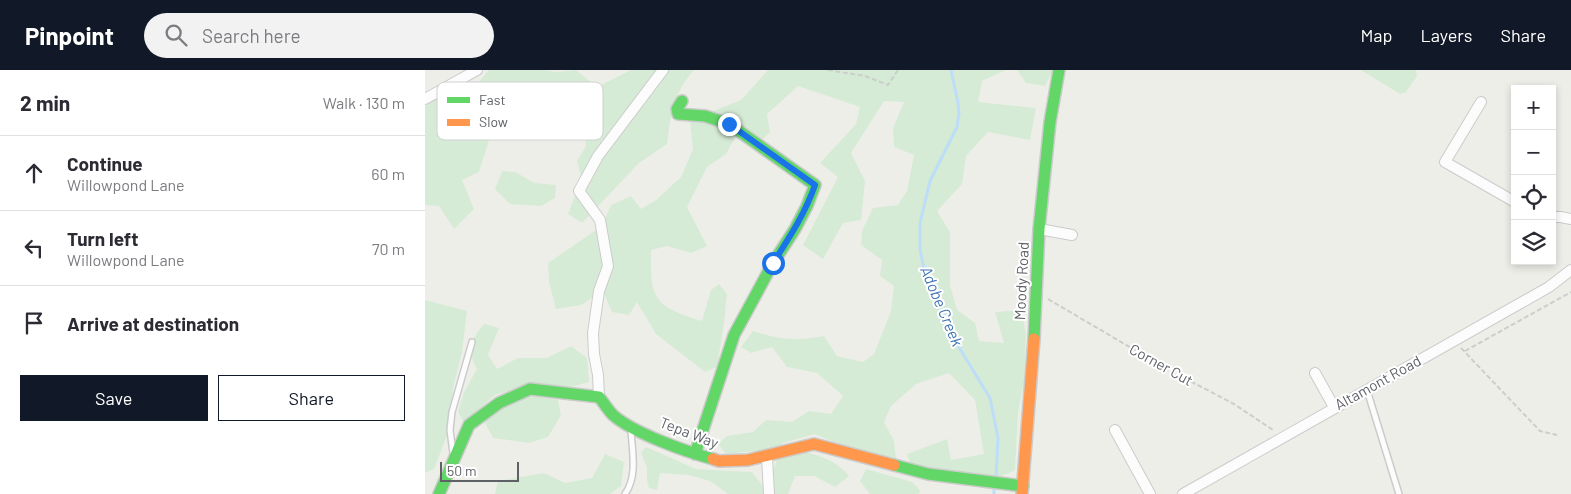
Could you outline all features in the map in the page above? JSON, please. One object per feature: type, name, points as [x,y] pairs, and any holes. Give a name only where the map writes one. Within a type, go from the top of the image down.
[{"type":"street","points":[[455,82],[477,70]]},
{"type":"street","points":[[439,494],[469,424],[499,402],[530,389],[599,396],[593,333],[599,291],[608,266],[600,220],[579,191],[598,156],[663,70]]},
{"type":"street","name":"Moody Road","points":[[1022,490],[1037,295],[1039,229],[1050,122],[1059,70]]},
{"type":"street","points":[[425,99],[437,92]]},
{"type":"street","points":[[682,102],[677,109],[678,114],[700,115],[721,119],[815,185],[795,229],[773,263],[734,335],[695,454]]},
{"type":"street","points":[[1481,102],[1445,162],[1511,200]]},
{"type":"street","points":[[1556,217],[1571,219]]},
{"type":"street","points":[[1039,229],[1072,235]]},
{"type":"street","name":"Altamont Road","points":[[1183,494],[1549,287],[1571,270]]},
{"type":"street","points":[[1315,373],[1335,407]]},
{"type":"street","name":"Tepa Way","points":[[599,396],[613,415],[631,427],[695,454],[719,461],[767,457],[814,444],[928,474],[1022,490]]},
{"type":"street","points":[[1115,430],[1150,494]]},
{"type":"street","points":[[767,457],[769,494]]},
{"type":"lane","points":[[454,458],[450,430],[452,412],[471,342]]},
{"type":"lane","points":[[1367,389],[1399,494]]},
{"type":"lane","points":[[625,494],[633,471],[631,427]]},
{"type":"path","points":[[828,70],[865,76],[888,85],[898,70]]},
{"type":"path","points":[[1557,435],[1540,431],[1465,351],[1571,292]]},
{"type":"path","name":"Corner Cut","points":[[1037,295],[1047,298],[1167,369],[1234,404],[1283,437]]},
{"type":"green space","points":[[489,70],[544,70],[557,72],[576,70],[591,82],[479,82]]},
{"type":"green space","points":[[631,70],[694,70],[681,87],[674,104],[667,144],[639,163],[582,223],[568,214],[574,198],[583,184],[577,161],[586,146],[586,140],[603,140],[603,84]]},
{"type":"green space","points":[[768,70],[1006,70],[982,81],[978,102],[1036,108],[1030,140],[988,132],[966,156],[962,184],[937,211],[950,232],[950,285],[957,310],[975,323],[979,341],[1004,343],[995,312],[1022,310],[1026,335],[1024,381],[1018,413],[1015,470],[1003,475],[978,480],[965,480],[913,471],[907,454],[947,439],[951,460],[984,454],[975,400],[949,373],[916,384],[891,406],[884,422],[894,441],[896,458],[888,465],[815,434],[783,443],[773,456],[754,451],[726,454],[718,444],[727,436],[753,432],[766,420],[792,422],[809,411],[831,414],[843,396],[817,373],[787,367],[772,347],[751,353],[741,347],[753,331],[788,339],[824,336],[837,356],[863,362],[874,354],[891,311],[894,286],[880,276],[882,260],[861,245],[862,231],[873,208],[898,205],[907,191],[914,155],[894,147],[893,128],[904,102],[884,101],[851,153],[865,181],[861,220],[843,223],[823,259],[803,245],[838,177],[820,163],[856,124],[860,107],[798,86],[767,114],[770,132],[760,142],[737,134],[726,154],[707,167],[687,207],[707,246],[691,253],[667,246],[651,250],[651,267],[654,290],[658,299],[674,311],[686,316],[702,321],[711,290],[719,284],[727,294],[717,367],[705,372],[656,334],[637,302],[629,315],[612,312],[603,291],[581,305],[556,309],[549,282],[548,263],[602,226],[611,205],[631,196],[641,209],[656,200],[681,177],[693,149],[690,120],[741,100]]},
{"type":"green space","points":[[1017,70],[1053,70],[1045,86],[1026,83]]},
{"type":"green space","points":[[1361,70],[1416,70],[1417,76],[1406,92],[1400,94]]},
{"type":"green space","points":[[437,98],[437,140],[489,140],[479,172],[462,180],[474,209],[454,229],[439,206],[425,205],[425,106]]},
{"type":"green space","points":[[502,171],[515,172],[535,183],[556,185],[555,198],[541,206],[510,204],[495,189]]},
{"type":"green space","points":[[425,300],[467,311],[462,352],[453,388],[450,428],[434,469],[425,473]]},
{"type":"green space","points":[[484,324],[499,328],[488,355],[497,369],[518,358],[547,358],[571,346],[587,358],[589,382],[570,387],[535,383],[495,395],[464,422],[458,412],[464,392],[477,369],[471,356],[471,345],[475,335]]},
{"type":"green space","points":[[531,395],[558,400],[561,415],[548,437],[529,443],[493,438],[484,421],[499,409]]},
{"type":"green space","points":[[646,447],[696,469],[752,472],[763,486],[763,494],[728,494],[710,481],[689,475],[660,473],[657,490],[649,488],[647,468],[641,453]]},
{"type":"green space","points":[[800,451],[827,459],[839,466],[849,476],[835,487],[814,476],[795,476],[788,494],[775,494],[773,475],[779,456]]},
{"type":"green space","points":[[605,454],[624,462],[621,486],[610,494],[495,494],[498,481],[544,473],[565,483],[592,478]]},
{"type":"green space","points":[[866,469],[912,482],[920,490],[919,494],[870,494],[860,481]]},
{"type":"waterway","name":"Adobe Creek","points":[[951,70],[958,103],[957,127],[930,181],[920,223],[920,249],[925,274],[941,310],[947,318],[960,349],[990,398],[998,438],[996,478]]},
{"type":"traffic: fast","points":[[1034,339],[1039,229],[1050,122],[1059,70]]},
{"type":"traffic: fast","points":[[682,101],[677,109],[678,114],[705,116],[729,124],[815,185],[795,229],[773,263],[734,335],[695,454]]},
{"type":"traffic: fast","points":[[439,494],[469,425],[499,403],[530,389],[599,397],[613,415],[633,428],[675,447],[713,459]]},
{"type":"traffic: fast","points":[[894,465],[928,474],[1023,486]]},
{"type":"traffic: slow","points":[[1022,494],[1034,339]]},
{"type":"traffic: slow","points":[[713,459],[719,461],[748,460],[814,444],[894,465]]},
{"type":"route","points":[[729,124],[815,185],[795,229],[773,263]]}]
